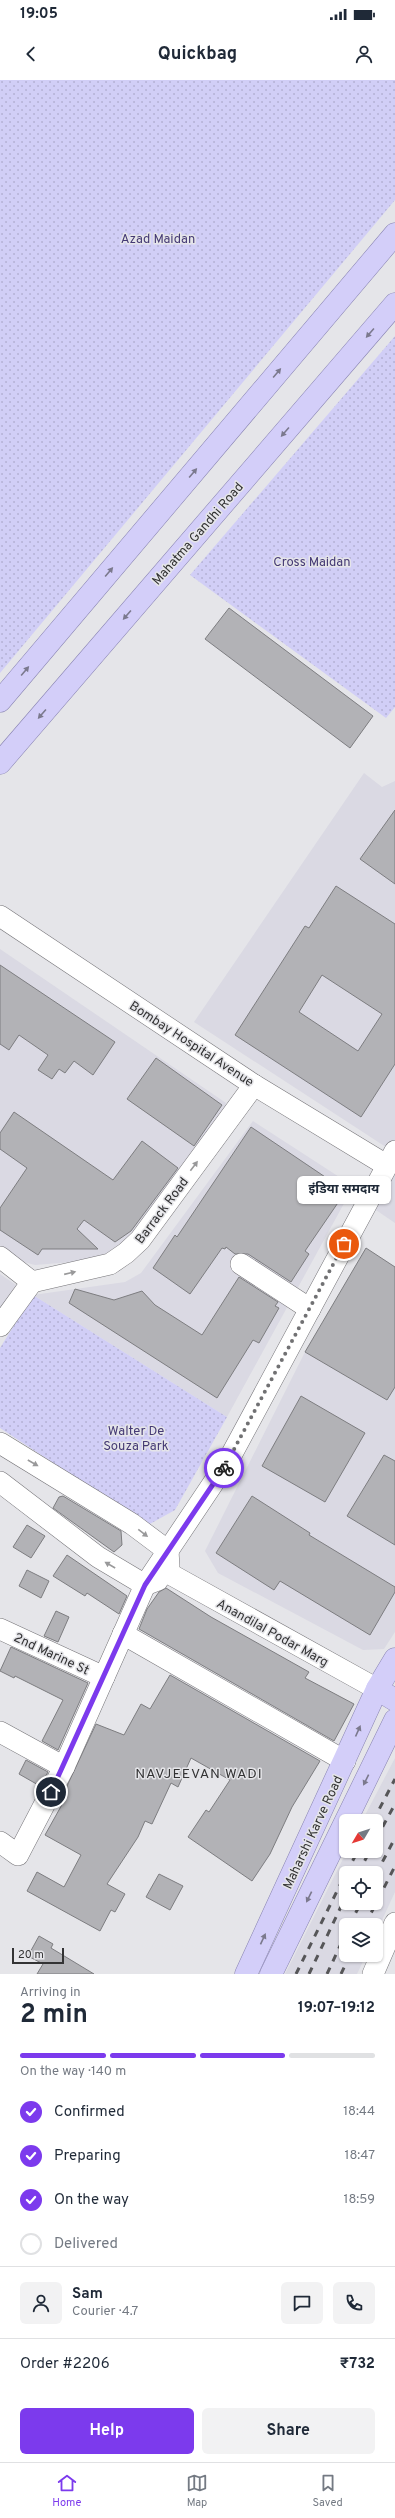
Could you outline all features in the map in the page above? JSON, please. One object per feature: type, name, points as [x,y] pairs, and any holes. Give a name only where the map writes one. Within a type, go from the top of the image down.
[{"type":"main road","points":[[0,701],[395,234]]},
{"type":"main road","name":"Mahatma Gandhi Road","points":[[0,763],[395,304]]},
{"type":"main road","name":"Maharshi Karve Road","points":[[246,1974],[345,1761],[386,1695],[395,1659]]},
{"type":"main road","name":"Maharshi Karve Road","points":[[271,1974],[395,1720]]},
{"type":"street","name":"Bombay Hospital Avenue","points":[[0,916],[254,1085],[391,1158]]},
{"type":"street","name":"Barrack Road","points":[[32,1282],[110,1264],[126,1253],[140,1240],[254,1085]]},
{"type":"street","points":[[0,1842],[18,1855],[64,1767],[145,1585],[228,1462],[391,1158]]},
{"type":"street","points":[[0,1257],[32,1282],[0,1326]]},
{"type":"street","points":[[241,1264],[310,1309]]},
{"type":"street","points":[[0,1443],[132,1524],[168,1551],[170,1574],[145,1585]]},
{"type":"street","points":[[0,1482],[98,1557],[145,1585]]},
{"type":"street","name":"Anandilal Podar Marg","points":[[170,1574],[386,1695]]},
{"type":"street","name":"2nd Marine St","points":[[0,1629],[104,1677]]},
{"type":"street","points":[[123,1634],[345,1761]]},
{"type":"street","points":[[0,1732],[64,1767]]},
{"type":"street","points":[[373,1974],[395,1922]]},
{"type":"shaded area","points":[[364,773],[382,787],[395,781],[395,1153],[194,1022]]},
{"type":"shaded area","points":[[0,949],[226,1103],[223,1116],[130,1247],[110,1259],[35,1265],[5,1257],[0,1253]]},
{"type":"shaded area","points":[[253,1121],[347,1182],[347,1198],[227,1417],[33,1295],[125,1282],[141,1273]]},
{"type":"shaded area","points":[[395,1168],[395,1223],[373,1208]]},
{"type":"shaded area","points":[[0,1274],[16,1285],[0,1313]]},
{"type":"shaded area","points":[[305,1352],[387,1400],[395,1387],[395,1632],[384,1649],[363,1650],[218,1573],[205,1551]]},
{"type":"shaded area","points":[[395,1758],[395,1892],[383,1918],[339,1918],[339,1962],[363,1962],[357,1974],[285,1974],[339,1867],[339,1910],[383,1910],[383,1866],[339,1866],[343,1858],[383,1858],[383,1814],[366,1814]]},
{"type":"green space","name":"Azad Maidan","points":[[0,80],[395,80],[395,200],[0,673]]},
{"type":"green space","name":"Cross Maidan","points":[[395,336],[395,707],[386,718],[190,575]]},
{"type":"green space","name":"Walter De Souza Park","points":[[33,1295],[227,1417],[175,1510],[148,1525],[0,1428],[0,1348]]},
{"type":"building","points":[[229,608],[373,716],[350,748],[205,639]]},
{"type":"building","points":[[395,810],[395,884],[360,859]]},
{"type":"building","points":[[336,886],[395,924],[395,1064],[361,1117],[235,1035],[305,926],[309,928]],"holes":[[[322,975],[382,1014],[358,1051],[299,1012]]]},
{"type":"building","points":[[0,965],[115,1042],[93,1075],[74,1061],[65,1073],[59,1069],[52,1079],[38,1070],[48,1055],[19,1035],[9,1050],[0,1044]]},
{"type":"building","points":[[156,1058],[222,1105],[194,1146],[127,1099]]},
{"type":"building","points":[[14,1112],[113,1180],[142,1141],[178,1168],[131,1231],[115,1242],[84,1220],[77,1229],[98,1249],[42,1249],[38,1255],[0,1230],[0,1208],[27,1168],[0,1149],[0,1133]]},
{"type":"building","points":[[251,1127],[346,1191],[305,1251],[309,1254],[291,1282],[248,1254],[235,1254],[226,1247],[225,1249],[222,1248],[190,1294],[153,1268],[175,1235],[177,1237]]},
{"type":"building","points":[[366,1248],[395,1267],[395,1387],[387,1400],[305,1352]]},
{"type":"building","points":[[239,1277],[278,1302],[275,1306],[279,1308],[259,1343],[253,1340],[217,1398],[69,1303],[75,1289],[114,1300],[142,1291],[155,1305],[202,1335]]},
{"type":"building","points":[[301,1396],[365,1433],[325,1502],[262,1466]]},
{"type":"building","points":[[384,1455],[395,1461],[395,1545],[347,1516]]},
{"type":"building","points":[[63,1496],[121,1531],[122,1545],[114,1552],[53,1508],[59,1497]]},
{"type":"building","points":[[252,1496],[310,1533],[309,1535],[395,1587],[395,1592],[370,1635],[280,1581],[274,1590],[216,1553]]},
{"type":"building","points":[[27,1525],[45,1536],[31,1558],[13,1547]]},
{"type":"building","points":[[67,1555],[127,1596],[119,1614],[87,1593],[85,1596],[53,1576]]},
{"type":"building","points":[[27,1570],[49,1581],[41,1598],[19,1586]]},
{"type":"building","points":[[166,1588],[211,1617],[309,1672],[305,1678],[354,1704],[334,1741],[139,1629],[147,1609],[159,1592]]},
{"type":"building","points":[[56,1611],[69,1617],[58,1642],[44,1636]]},
{"type":"building","points":[[11,1647],[88,1683],[58,1750],[42,1741],[63,1700],[15,1676],[14,1678],[0,1671]]},
{"type":"building","points":[[170,1675],[320,1761],[292,1807],[270,1854],[252,1881],[188,1837],[206,1810],[209,1812],[230,1780],[191,1758],[178,1787],[171,1783],[152,1824],[145,1821],[138,1837],[107,1884],[125,1894],[115,1912],[111,1910],[100,1931],[27,1891],[37,1872],[64,1887],[81,1855],[45,1835],[64,1801],[61,1799],[96,1724],[124,1735],[141,1704],[150,1709]]},
{"type":"building","points":[[26,1760],[48,1772],[40,1786],[19,1774]]},
{"type":"building","points":[[159,1874],[183,1886],[170,1910],[146,1897]]},
{"type":"building","points":[[39,1936],[53,1944],[51,1948],[94,1974],[37,1974],[43,1964],[28,1956]]},
{"type":"railway","points":[[377,1814],[395,1779]]},
{"type":"railway","points":[[383,1826],[395,1804]]},
{"type":"railway","points":[[380,1866],[395,1838]]},
{"type":"railway","points":[[350,1866],[354,1858]]},
{"type":"railway","points":[[362,1866],[366,1858]]},
{"type":"railway","points":[[369,1918],[395,1866]]},
{"type":"railway","points":[[296,1974],[339,1887]]},
{"type":"railway","points":[[309,1974],[339,1910]]},
{"type":"railway","points":[[353,1918],[357,1910]]},
{"type":"railway","points":[[327,1974],[339,1948]]},
{"type":"railway","points":[[341,1974],[347,1962]]},
{"type":"way so far","points":[[224,1468],[344,1244]]},
{"type":"place","name":"इंडिया समदाय","points":[[344,1244]]},
{"type":"district","name":"NAVJEEVAN WADI","points":[[199,1773]]},
{"type":"route","points":[[51,1792],[64,1767],[145,1585],[224,1468]]}]
